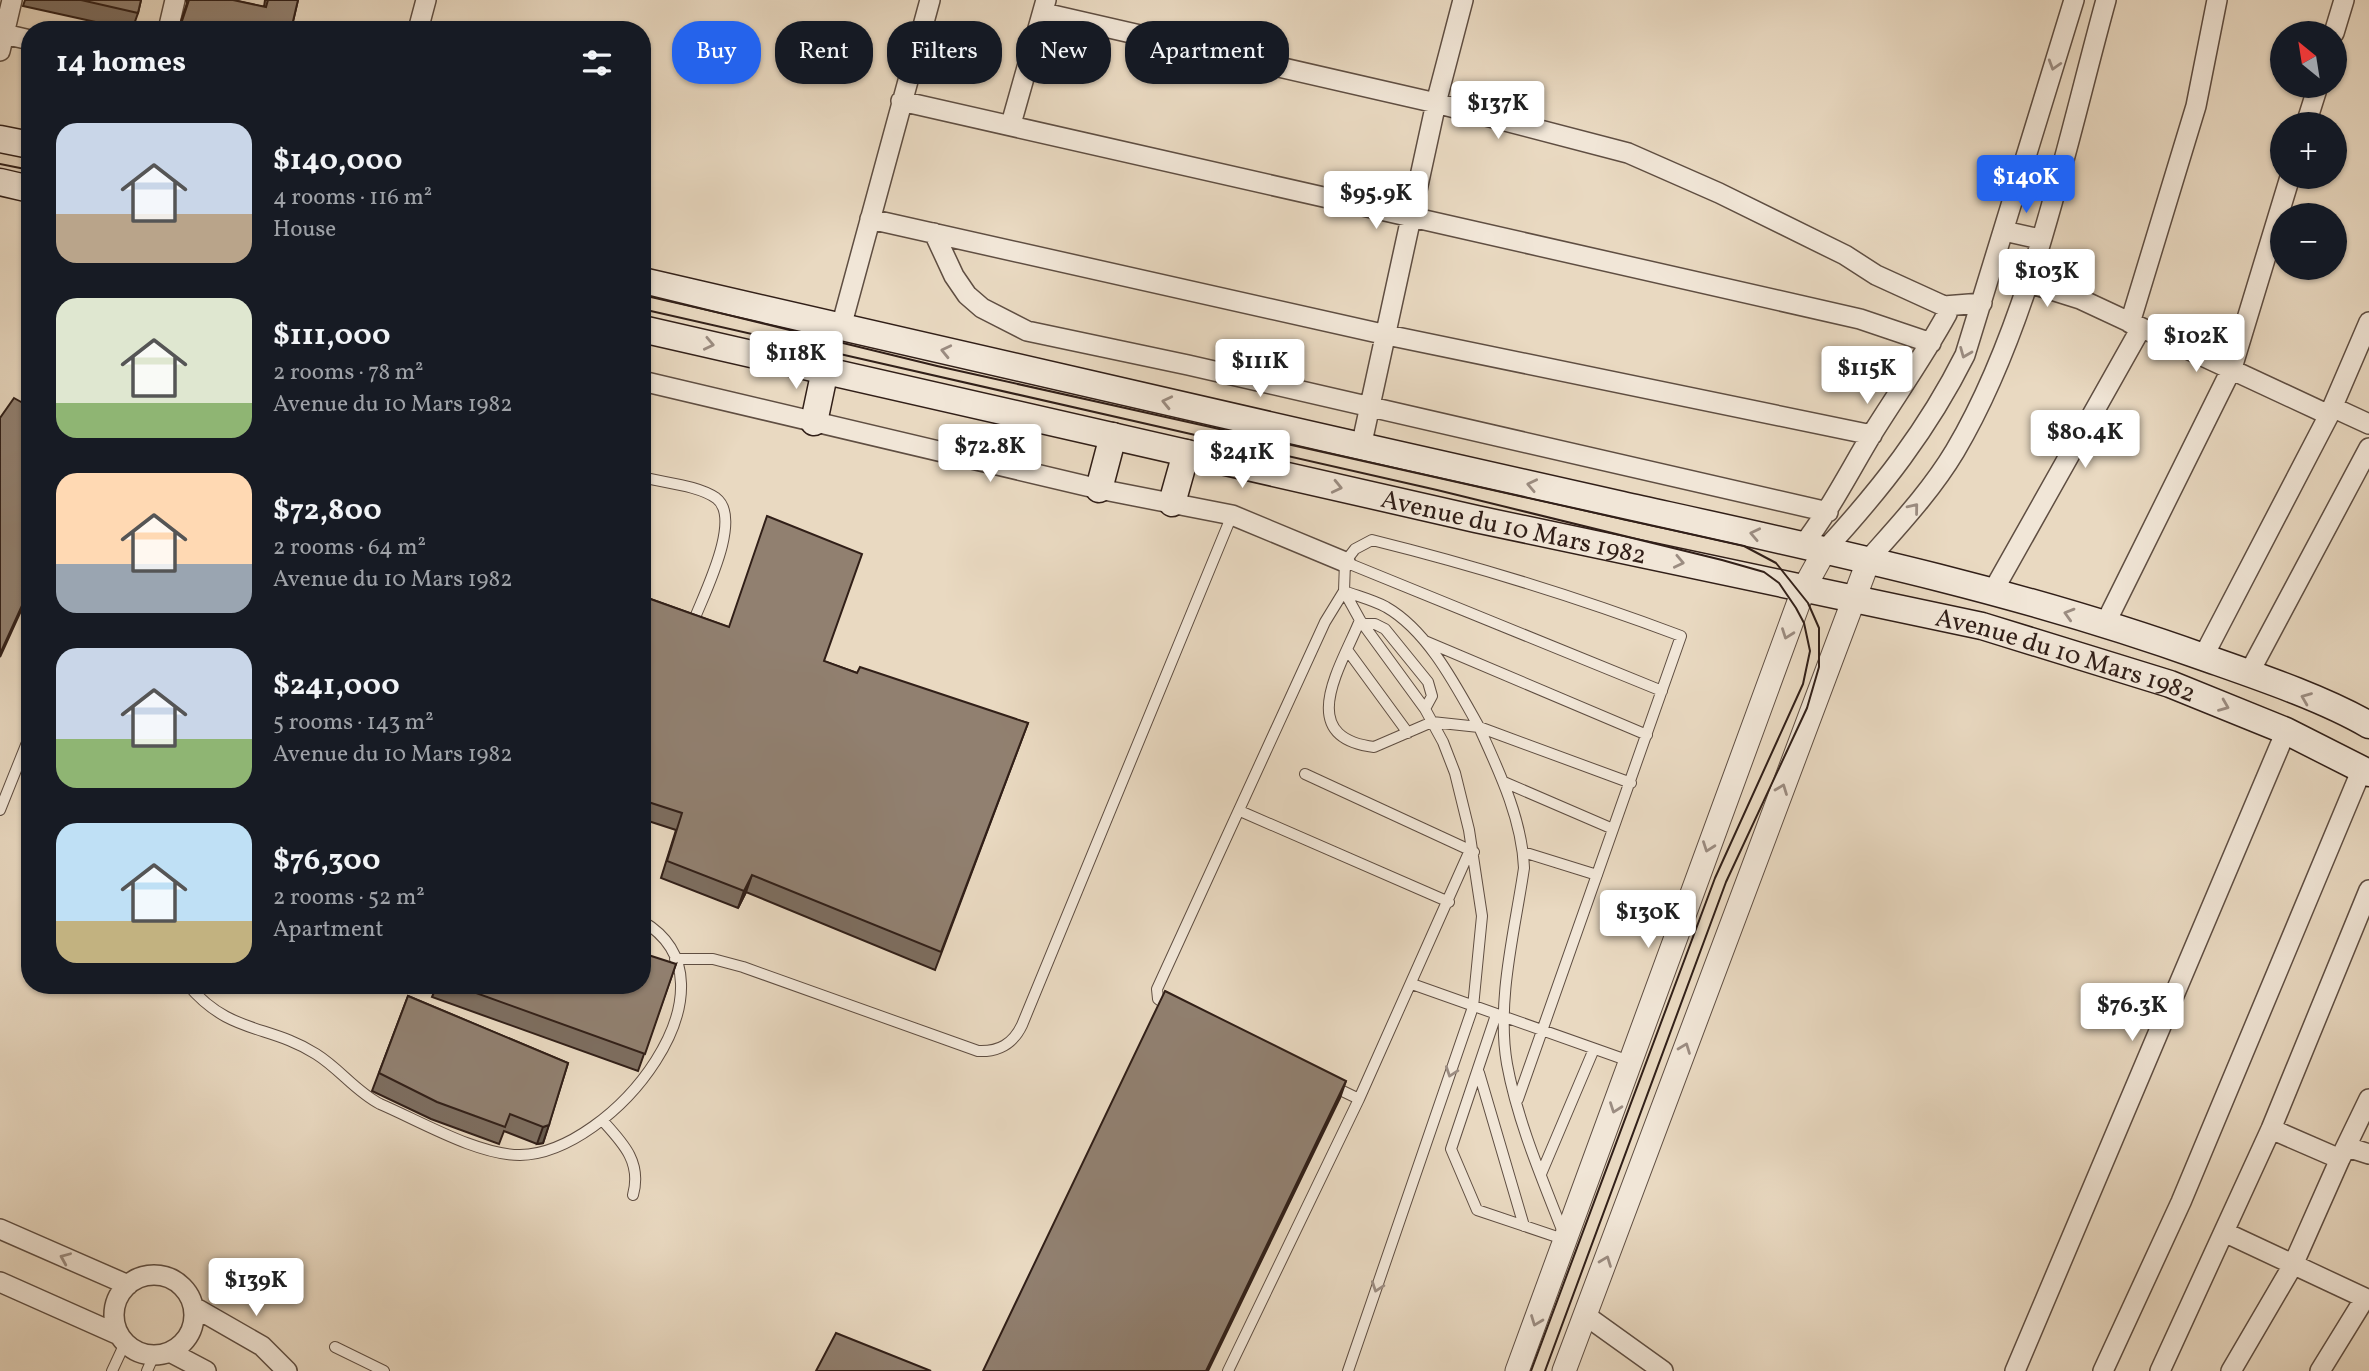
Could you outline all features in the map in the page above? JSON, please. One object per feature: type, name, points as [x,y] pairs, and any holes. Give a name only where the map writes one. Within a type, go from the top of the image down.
[{"type":"main road","points":[[0,139],[21,143]]},
{"type":"main road","points":[[0,183],[21,187]]},
{"type":"main road","name":"Avenue du 10 Mars 1982","points":[[651,283],[1361,447],[1869,559],[2105,624],[2249,673],[2367,718]]},
{"type":"main road","name":"Avenue du 10 Mars 1982","points":[[651,331],[1476,519],[1994,629],[2170,684],[2286,731],[2365,771]]},
{"type":"main road","points":[[814,422],[825,369]]},
{"type":"main road","points":[[1099,489],[1113,436]]},
{"type":"main road","points":[[1172,503],[1186,453]]},
{"type":"street","points":[[12,0],[1,39],[21,40]]},
{"type":"street","points":[[170,21],[175,0]]},
{"type":"street","points":[[420,21],[426,0]]},
{"type":"street","points":[[841,327],[930,0]]},
{"type":"street","points":[[1361,447],[1436,103],[1463,0]]},
{"type":"street","points":[[1814,547],[1881,487],[1922,434],[1965,355],[2074,0]]},
{"type":"street","points":[[1564,1371],[1869,559],[1913,509],[1954,452],[1999,364],[2040,239],[2106,0]]},
{"type":"street","points":[[1993,592],[2135,326],[2196,106],[2217,0]]},
{"type":"street","points":[[2338,21],[2344,0]]},
{"type":"street","points":[[1011,124],[1045,6],[1598,145],[1657,165],[1944,306],[1982,303]]},
{"type":"street","points":[[901,101],[1860,319],[1931,343]]},
{"type":"street","points":[[2105,624],[2232,368],[2286,189]]},
{"type":"street","points":[[870,219],[1387,335],[1872,435]]},
{"type":"street","points":[[2004,231],[2040,239]]},
{"type":"street","points":[[934,233],[954,276],[967,295],[982,308],[1027,331],[1828,512]]},
{"type":"street","points":[[2026,282],[2080,299],[2135,326],[2331,411],[2369,424]]},
{"type":"street","points":[[1517,1371],[1804,588],[1814,547],[1828,512],[1872,435],[1931,343],[1947,314],[1944,306]]},
{"type":"street","points":[[2203,657],[2331,411],[2369,322]]},
{"type":"street","points":[[651,383],[1099,489],[1232,514],[1345,562]]},
{"type":"street","points":[[2249,673],[2369,448]]},
{"type":"street","points":[[2015,1371],[2286,731]]},
{"type":"street","points":[[2103,1371],[2181,1202],[2365,771]]},
{"type":"street","points":[[2160,1371],[2271,1129],[2369,890]]},
{"type":"street","points":[[2231,1371],[2293,1265],[2369,1098]]},
{"type":"street","points":[[2271,1129],[2343,1153],[2369,1154]]},
{"type":"street","points":[[0,1229],[128,1285]]},
{"type":"street","points":[[2224,1232],[2367,1299],[2320,1371]]},
{"type":"street","points":[[122,1339],[115,1308],[119,1295],[128,1285],[140,1278],[167,1277],[189,1294],[194,1307],[190,1334],[157,1359]]},
{"type":"street","points":[[0,1282],[122,1339],[143,1354],[205,1371]]},
{"type":"street","points":[[194,1307],[254,1340],[287,1371]]},
{"type":"street","points":[[1585,1315],[1663,1371]]},
{"type":"lane","points":[[651,479],[708,494],[724,509],[727,526],[694,620]]},
{"type":"lane","points":[[675,960],[713,959],[743,967],[978,1051],[995,1050],[1012,1041],[1022,1025],[1232,514]]},
{"type":"lane","points":[[1177,1011],[1158,999],[1157,989],[1325,622],[1344,591],[1345,562],[1355,549],[1372,540],[1462,563],[1613,610],[1681,636],[1631,783],[1540,1030],[1518,1099]]},
{"type":"lane","points":[[1345,562],[1662,691]]},
{"type":"lane","points":[[1344,591],[1362,622],[1425,709],[1455,773],[1472,851],[1482,916],[1473,1007],[1348,1371]]},
{"type":"lane","points":[[1344,591],[1386,607],[1423,640],[1445,667],[1479,727],[1504,782],[1523,852],[1500,1017],[1451,1149],[1476,1210],[1566,1240]]},
{"type":"lane","points":[[1362,622],[1326,709],[1335,731],[1374,747],[1432,722],[1479,727],[1631,783]]},
{"type":"lane","points":[[1362,622],[1384,629],[1429,682],[1432,696],[1425,709]]},
{"type":"lane","points":[[1423,640],[1647,735]]},
{"type":"lane","points":[[1348,651],[1408,733]]},
{"type":"lane","points":[[0,810],[3,795],[21,756]]},
{"type":"lane","points":[[1305,774],[1472,851]]},
{"type":"lane","points":[[1504,782],[1613,829]]},
{"type":"lane","points":[[1240,811],[1449,902]]},
{"type":"lane","points":[[1228,1371],[1359,1099],[1472,851]]},
{"type":"lane","points":[[1523,852],[1597,875]]},
{"type":"lane","points":[[198,994],[224,1017],[318,1054],[363,1095],[490,1151],[519,1155],[548,1151],[577,1139],[631,1094],[664,1045],[680,999],[675,960],[659,934],[651,928]]},
{"type":"lane","points":[[1412,984],[1632,1062]]},
{"type":"lane","points":[[1500,1017],[1507,1063],[1541,1174],[1566,1240]]},
{"type":"lane","points":[[1541,1174],[1594,1049]]},
{"type":"lane","points":[[1479,1073],[1524,1226]]},
{"type":"lane","points":[[1318,1079],[1359,1099]]},
{"type":"lane","points":[[602,1120],[632,1158],[636,1177],[634,1195]]},
{"type":"lane","points":[[112,1371],[122,1339]]},
{"type":"lane","points":[[335,1347],[384,1371]]},
{"type":"building","points":[[81,0],[141,0],[138,13]]},
{"type":"building","points":[[189,0],[233,0],[266,7],[268,0],[298,0],[293,21],[182,21]]},
{"type":"building","points":[[14,398],[21,402],[21,608],[0,654],[0,418]]},
{"type":"building","points":[[767,516],[862,554],[824,661],[857,673],[860,667],[1028,723],[941,952],[752,875],[744,891],[667,861],[682,813],[651,803],[651,599],[729,627]]},
{"type":"building","points":[[651,956],[676,964],[645,1054],[479,994],[651,994]]},
{"type":"building","points":[[1165,991],[1346,1081],[1206,1371],[983,1371]]},
{"type":"building","points":[[408,996],[568,1063],[549,1125],[543,1127],[510,1114],[505,1127],[437,1102],[379,1073]]},
{"type":"building","points":[[836,1333],[931,1371],[816,1371]]},
{"type":"tram line","points":[[0,164],[21,168]]},
{"type":"tram line","points":[[651,296],[937,366],[1744,546],[1776,563],[1808,603],[1819,628],[1819,667],[1807,708],[1726,882],[1545,1371]]},
{"type":"tram line","points":[[651,311],[1437,490],[1722,560],[1764,572],[1779,583],[1804,623],[1810,651],[1803,684],[1715,878],[1531,1371]]}]
